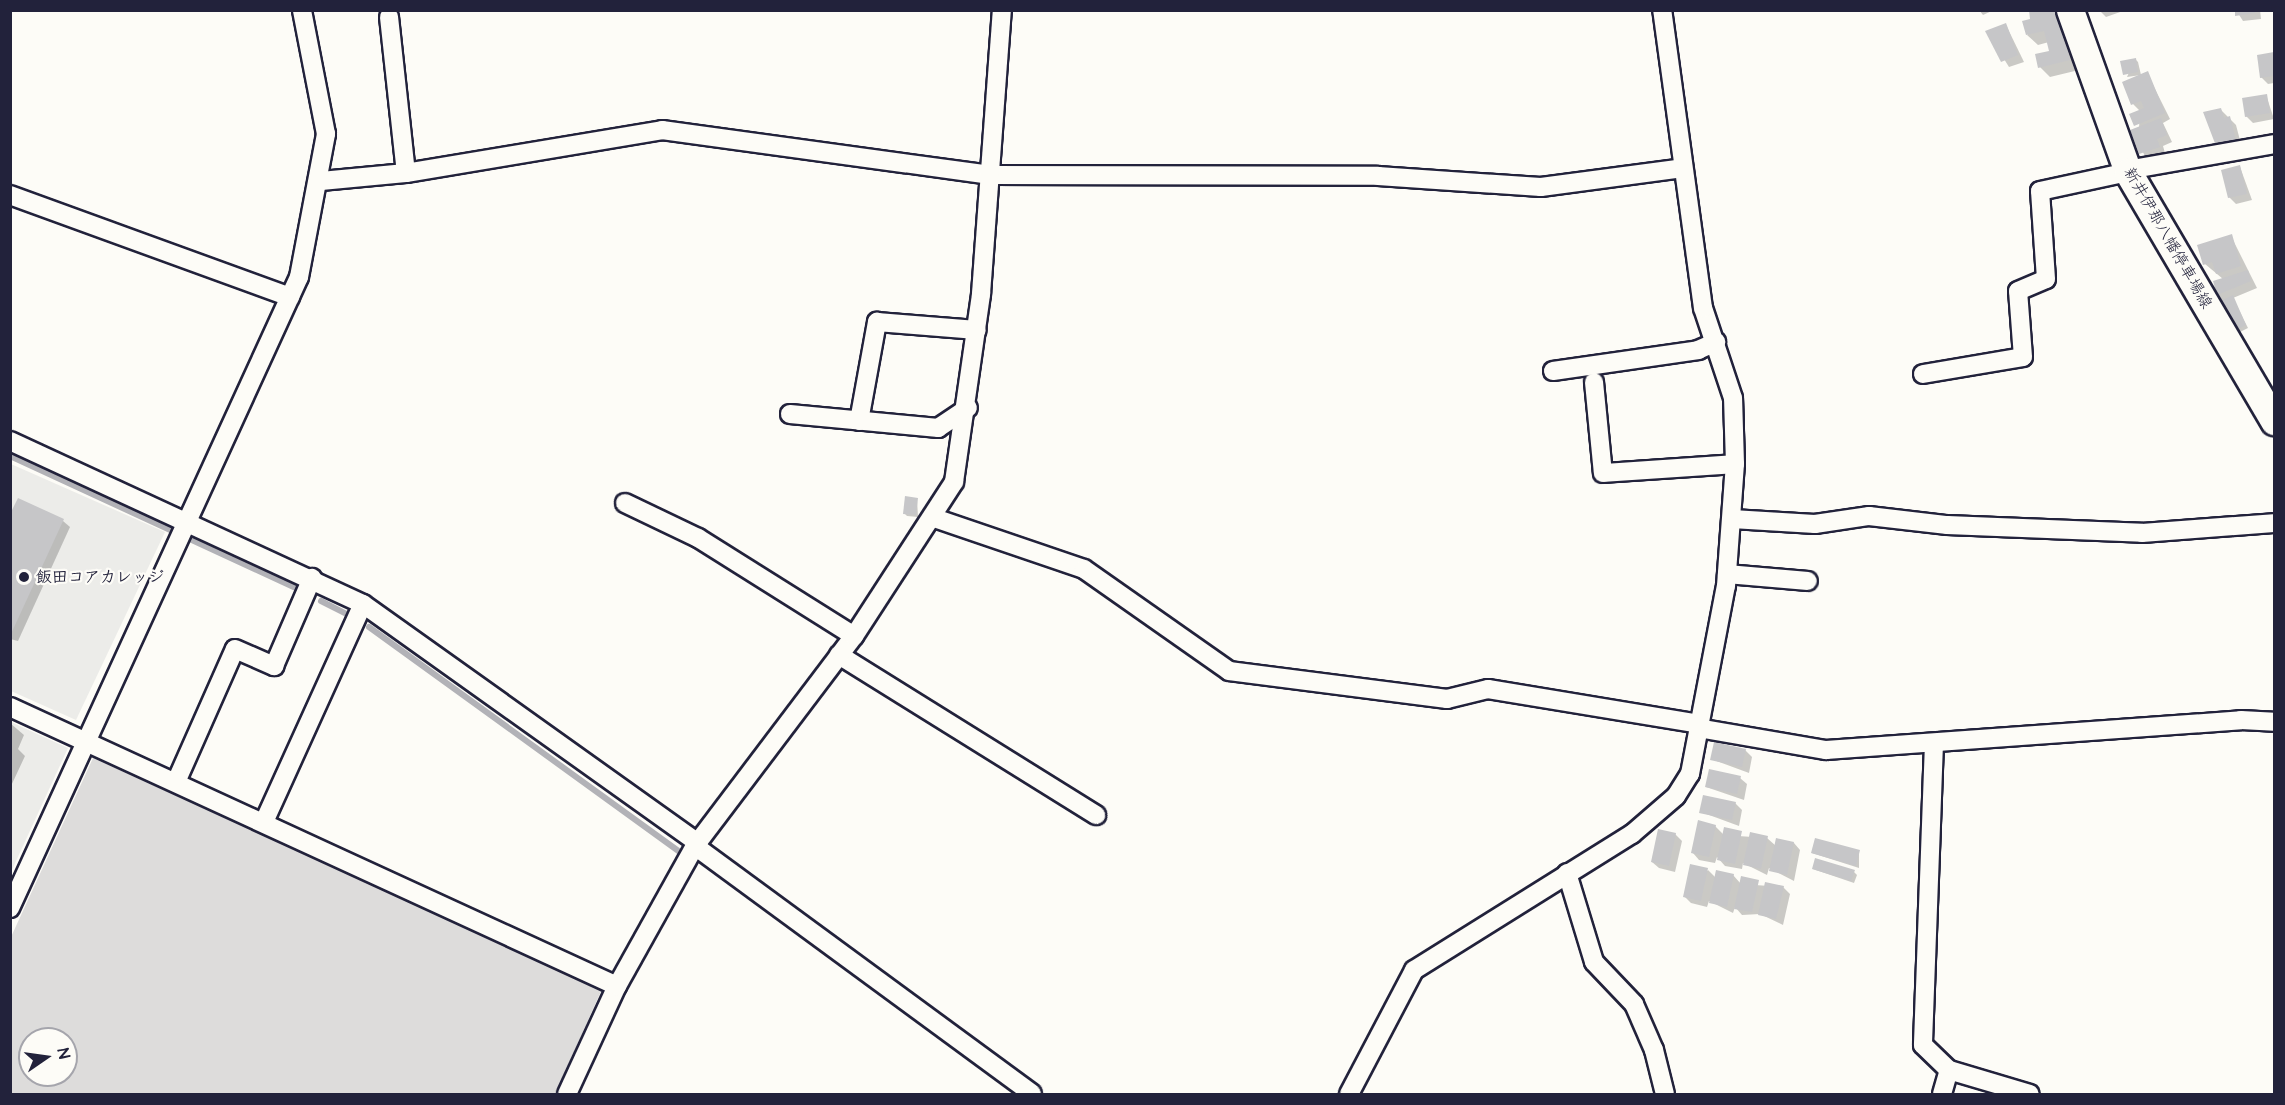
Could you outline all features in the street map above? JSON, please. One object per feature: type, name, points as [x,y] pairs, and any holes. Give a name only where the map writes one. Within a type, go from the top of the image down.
[{"type":"main road","name":"新井伊那八幡停車場線","points":[[2070,10],[2127,171],[2274,421]]},
{"type":"street","points":[[10,908],[290,297],[321,181],[326,134],[302,10]]},
{"type":"street","points":[[567,1095],[617,987],[697,845],[854,636],[934,518],[954,482],[968,408],[977,330],[1002,10]]},
{"type":"street","points":[[1349,1095],[1414,970],[1632,834],[1676,796],[1690,774],[1727,574],[1734,464],[1732,398],[1716,342],[1703,308],[1662,10]]},
{"type":"street","points":[[389,17],[406,173]]},
{"type":"street","points":[[321,181],[406,173],[662,130],[989,175],[1378,176],[1541,187],[1683,168]]},
{"type":"street","points":[[1923,374],[2023,357],[2018,291],[2046,279],[2040,191],[2127,171],[2274,144]]},
{"type":"street","points":[[10,195],[290,297]]},
{"type":"street","points":[[859,421],[877,322],[977,330]]},
{"type":"street","points":[[1553,371],[1698,350],[1716,342]]},
{"type":"street","points":[[1594,382],[1603,473],[1734,464]]},
{"type":"street","points":[[790,414],[938,428],[968,408]]},
{"type":"street","points":[[10,441],[184,528],[312,578],[363,604],[697,845],[1032,1095]]},
{"type":"street","points":[[626,503],[698,538],[854,636]]},
{"type":"street","points":[[1732,519],[1815,524],[1869,516],[2121,533],[2274,523]]},
{"type":"street","points":[[934,518],[1084,569],[1229,671],[1447,699],[1488,689],[1826,750],[2241,720],[2274,722]]},
{"type":"street","points":[[1727,574],[1808,581]]},
{"type":"street","points":[[176,783],[235,648],[274,666],[312,578]]},
{"type":"street","points":[[264,822],[363,604]]},
{"type":"street","points":[[839,655],[1096,815]]},
{"type":"street","points":[[10,707],[264,822],[617,987]]},
{"type":"street","points":[[1934,743],[1923,1045],[1949,1070],[2030,1095]]},
{"type":"street","points":[[1567,873],[1594,962],[1634,1004],[1654,1050],[1665,1095]]},
{"type":"street","points":[[1942,1095],[1949,1070]]},
{"type":"shaded area","points":[[11,464],[165,532],[76,720],[11,691]]},
{"type":"shaded area","points":[[11,722],[68,748],[11,872]]},
{"type":"shaded area","points":[[93,758],[602,989],[555,1094],[11,1094],[11,937]]},
{"type":"building","points":[[2029,10],[2058,10],[2070,60],[2038,68],[2035,54],[2049,51],[2044,31],[2026,35],[2022,21],[2030,19]]},
{"type":"building","points":[[2235,10],[2255,10],[2255,13],[2235,16]]},
{"type":"building","points":[[2006,23],[2018,55],[2001,62],[1985,31]]},
{"type":"building","points":[[2274,52],[2274,76],[2260,78],[2257,55]]},
{"type":"building","points":[[2136,58],[2138,72],[2123,75],[2120,61]]},
{"type":"building","points":[[2148,71],[2165,113],[2134,126],[2129,114],[2144,108],[2141,101],[2131,105],[2122,82]]},
{"type":"building","points":[[2267,94],[2270,113],[2245,117],[2242,98]]},
{"type":"building","points":[[2221,108],[2224,118],[2230,116],[2236,141],[2216,146],[2203,112]]},
{"type":"building","points":[[2161,118],[2167,135],[2157,139],[2160,147],[2139,154],[2130,130]]},
{"type":"building","points":[[2240,165],[2247,194],[2228,198],[2221,170]]},
{"type":"building","points":[[2232,234],[2241,266],[2216,274],[2212,262],[2203,265],[2197,245]]},
{"type":"building","points":[[2248,270],[2251,281],[2217,295],[2213,281]]},
{"type":"building","points":[[2233,295],[2246,325],[2236,330],[2221,301]]},
{"type":"building","points":[[905,496],[918,498],[916,515],[903,514]]},
{"type":"building","name":"飯田コアカレッジ","points":[[18,498],[64,519],[10,636],[10,514]]},
{"type":"building","points":[[1714,742],[1746,749],[1742,767],[1710,760]]},
{"type":"building","points":[[1709,769],[1741,776],[1737,794],[1705,787]]},
{"type":"building","points":[[1703,795],[1736,802],[1732,820],[1699,813]]},
{"type":"building","points":[[1698,820],[1716,825],[1709,857],[1691,853]]},
{"type":"building","points":[[1724,827],[1742,831],[1735,864],[1717,860]]},
{"type":"building","points":[[1658,829],[1676,833],[1669,866],[1651,862]]},
{"type":"building","points":[[1750,832],[1768,836],[1761,869],[1743,865]]},
{"type":"building","points":[[1776,838],[1794,842],[1787,875],[1769,871]]},
{"type":"building","points":[[1815,838],[1860,850],[1856,866],[1811,853]]},
{"type":"building","points":[[1815,858],[1855,870],[1851,881],[1812,869]]},
{"type":"building","points":[[1690,864],[1708,868],[1701,901],[1683,897]]},
{"type":"building","points":[[1716,870],[1734,874],[1727,907],[1709,903]]},
{"type":"building","points":[[1741,876],[1759,880],[1752,912],[1734,909]]},
{"type":"building","points":[[1765,882],[1784,886],[1776,919],[1758,915]]},
{"type":"waterway","points":[[10,456],[294,587]]},
{"type":"waterway","points":[[321,601],[347,614]]},
{"type":"waterway","points":[[369,627],[679,851]]},
{"type":"place","name":"飯田コアカレッジ","points":[[24,577]]}]
